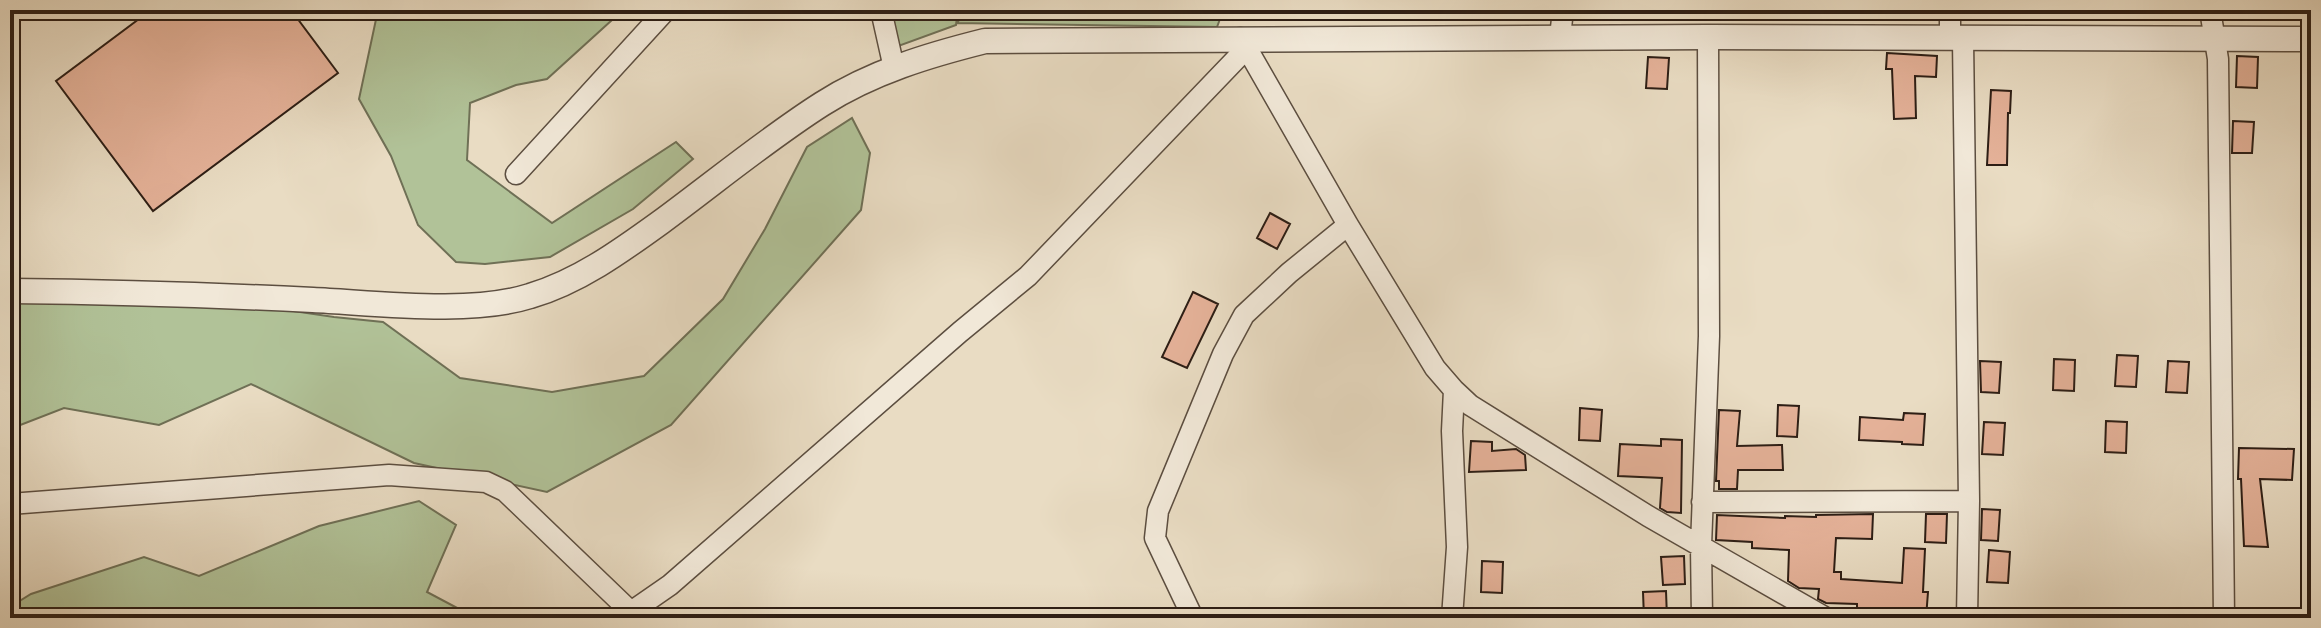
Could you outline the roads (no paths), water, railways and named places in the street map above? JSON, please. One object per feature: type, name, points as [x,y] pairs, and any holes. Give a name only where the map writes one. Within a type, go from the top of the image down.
[{"type":"street","points":[[516,174],[666,10]]},
{"type":"street","points":[[881,10],[894,68]]},
{"type":"street","points":[[1560,37],[1563,10]]},
{"type":"street","points":[[1950,10],[1956,38],[1969,501],[1967,618]]},
{"type":"street","points":[[2210,10],[2216,39],[2224,618]]},
{"type":"street","points":[[10,291],[152,292],[405,305],[491,305],[530,296],[565,282],[616,255],[823,103],[927,55],[985,41],[1560,37],[2311,39]]},
{"type":"street","points":[[1702,618],[1702,502],[1709,336],[1708,37]]},
{"type":"street","points":[[1240,38],[1348,225],[1435,368],[1454,390],[1483,413],[1826,618]]},
{"type":"street","points":[[10,504],[389,475],[486,482],[505,491],[631,612],[670,585],[1028,276],[1240,55],[1240,38]]},
{"type":"street","points":[[1193,618],[1155,538],[1158,511],[1223,354],[1244,315],[1348,225]]},
{"type":"street","points":[[1452,618],[1457,547],[1452,431],[1454,390]]},
{"type":"street","points":[[1702,502],[1969,501]]}]
